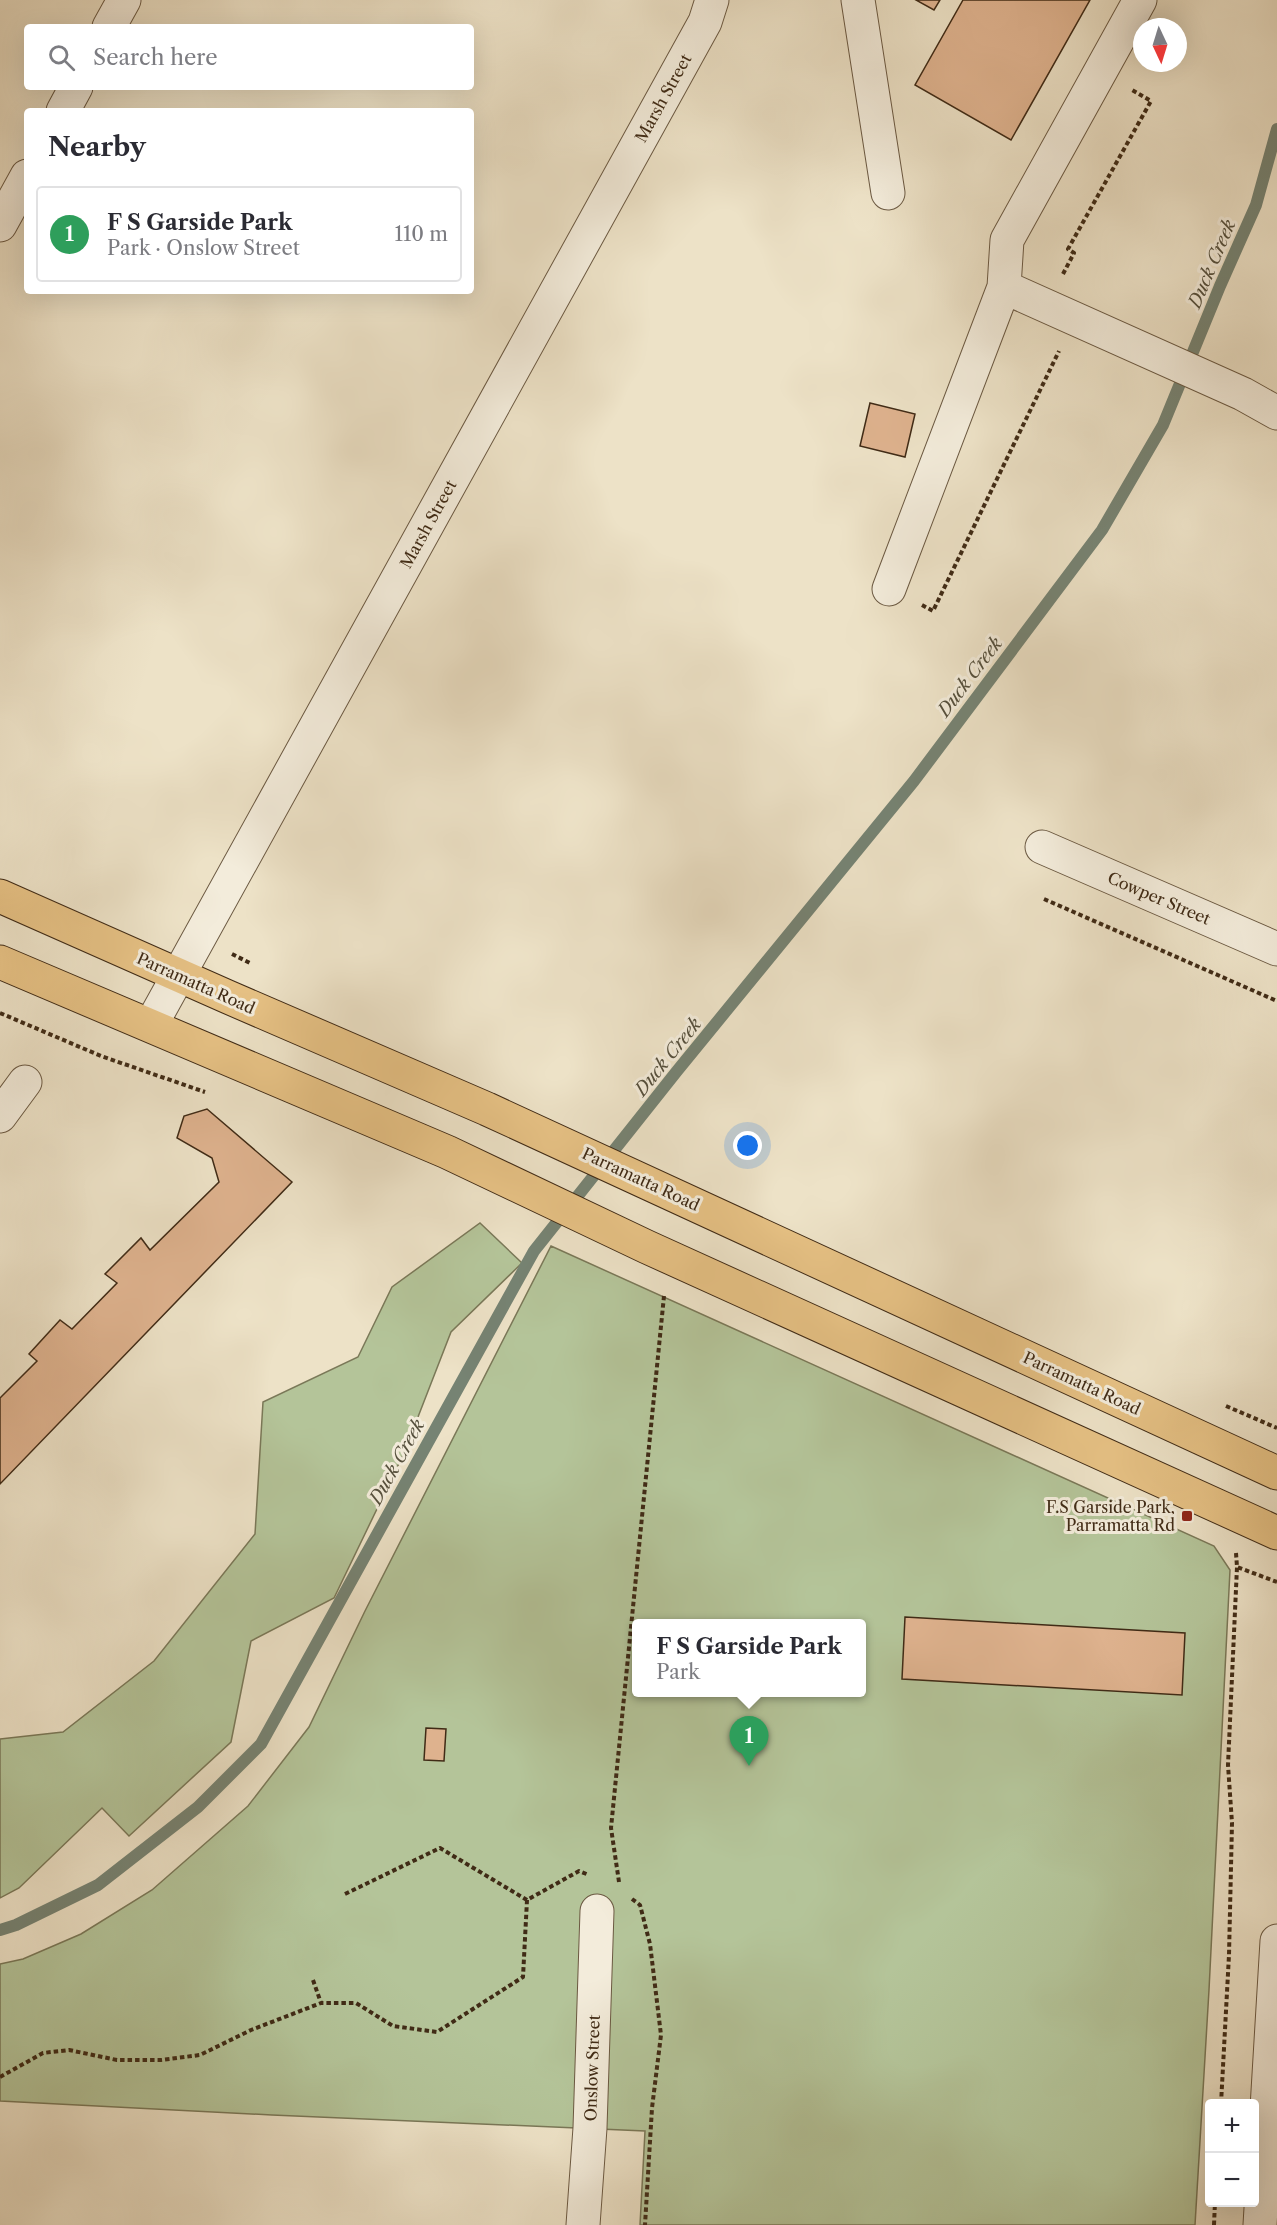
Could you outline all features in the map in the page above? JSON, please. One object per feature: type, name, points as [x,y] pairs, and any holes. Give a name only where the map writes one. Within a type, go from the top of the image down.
[{"type":"highway","name":"Parramatta Road","points":[[0,896],[487,1109],[1277,1473]]},
{"type":"highway","points":[[0,962],[447,1152],[647,1247],[1277,1533]]},
{"type":"street","points":[[111,24],[124,0]]},
{"type":"street","points":[[858,0],[888,193]]},
{"type":"street","points":[[889,589],[1004,286],[1007,240],[1140,0]]},
{"type":"street","name":"Marsh Street","points":[[151,1025],[708,11]]},
{"type":"street","points":[[65,108],[74,90]]},
{"type":"street","points":[[0,225],[24,181]]},
{"type":"street","points":[[1004,286],[1243,394],[1277,413]]},
{"type":"street","name":"Cowper Street","points":[[1042,847],[1277,949]]},
{"type":"street","points":[[0,1116],[25,1082]]},
{"type":"street","name":"Onslow Street","points":[[584,2225],[605,1893]]},
{"type":"street","points":[[1260,2225],[1276,1961]]},
{"type":"path","points":[[1044,898],[1277,1001]]},
{"type":"path","points":[[632,1619],[665,1293]]},
{"type":"path","points":[[1221,2099],[1229,1955],[1232,1823],[1228,1765],[1237,1567]]},
{"type":"path","points":[[605,1893],[632,1620]]},
{"type":"path","points":[[345,1894],[440,1848],[527,1900]]},
{"type":"path","points":[[527,1900],[579,1871],[605,1893]]},
{"type":"path","points":[[627,1894],[640,1905],[650,1944],[661,2035],[652,2109],[645,2225]]},
{"type":"path","points":[[0,2077],[43,2053],[69,2050],[117,2060],[161,2060],[200,2055],[250,2030],[321,2003],[356,2003],[393,2026],[437,2032],[523,1977],[527,1900]]},
{"type":"path","points":[[312,1980],[321,2003]]},
{"type":"path","points":[[1214,2225],[1215,2207]]},
{"type":"green space","points":[[480,1223],[522,1263],[451,1332],[404,1453],[334,1598],[251,1641],[231,1742],[129,1836],[102,1808],[19,1888],[0,1898],[0,1739],[63,1732],[154,1661],[255,1534],[263,1402],[358,1357],[392,1287]]},
{"type":"green space","points":[[551,1246],[1214,1546],[1230,1570],[1195,2225],[640,2225],[645,2131],[0,2101],[0,1964],[23,1959],[81,1934],[152,1890],[248,1806],[309,1727],[365,1611]]},
{"type":"building","points":[[916,0],[940,0],[934,10]]},
{"type":"building","points":[[963,0],[1090,0],[1011,140],[915,85]]},
{"type":"building","points":[[870,403],[915,414],[905,457],[860,446]]},
{"type":"building","points":[[207,1109],[292,1182],[0,1484],[0,1398],[37,1361],[29,1354],[60,1320],[72,1329],[117,1283],[105,1274],[141,1238],[150,1250],[219,1182],[212,1158],[177,1138],[184,1116]]},
{"type":"building","points":[[905,1617],[1185,1633],[1182,1695],[902,1679]]},
{"type":"building","points":[[426,1728],[446,1729],[444,1761],[424,1760]]},
{"type":"waterway","name":"Duck Creek","points":[[0,1930],[16,1925],[98,1885],[198,1807],[261,1744],[534,1251],[677,1071],[914,781],[1102,530],[1163,425],[1256,205],[1277,129]]},
{"type":"place","name":"F.S Garside Park, Parramatta Rd","points":[[1187,1516]]},
{"type":"place","name":"F S Garside Park","points":[[749,1766]]}]
